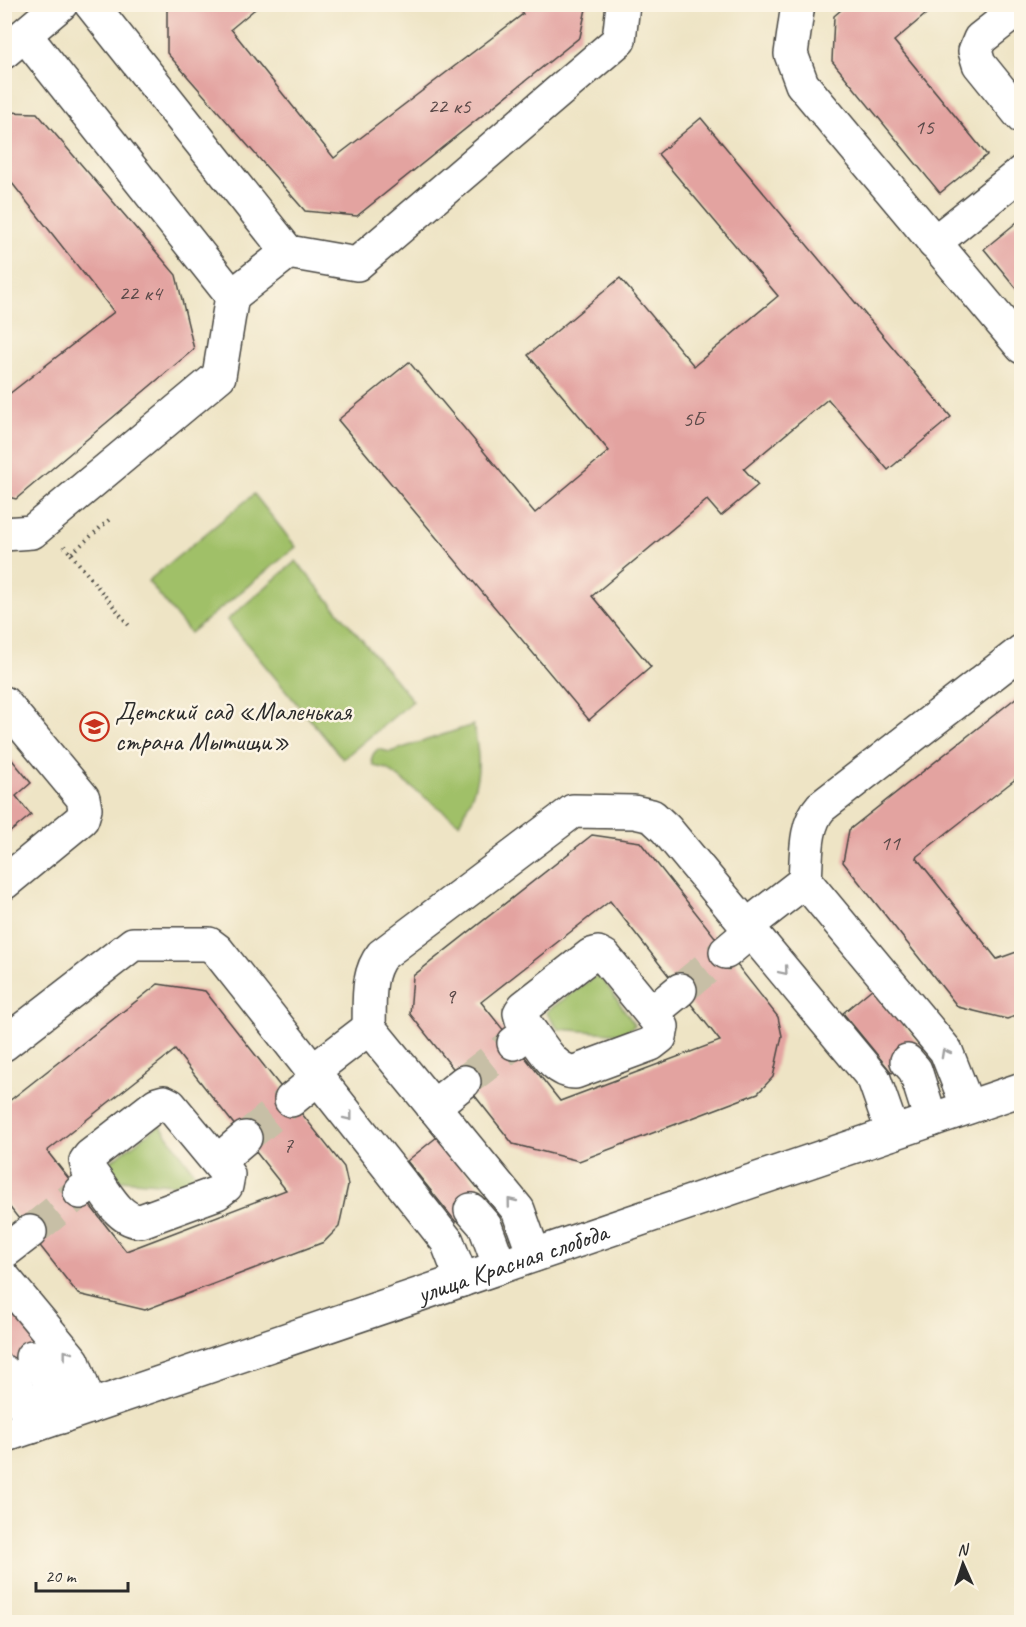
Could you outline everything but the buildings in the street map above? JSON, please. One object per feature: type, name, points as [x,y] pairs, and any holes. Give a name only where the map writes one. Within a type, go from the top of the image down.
[{"type":"street","points":[[61,4],[15,43],[232,296]]},
{"type":"street","points":[[92,4],[288,252],[357,264],[619,40],[623,4]]},
{"type":"street","points":[[798,4],[790,54],[802,84],[1022,347]]},
{"type":"street","points":[[1022,6],[980,39],[975,51],[978,64],[1022,117]]},
{"type":"street","points":[[934,243],[1022,172]]},
{"type":"street","points":[[4,534],[32,532],[219,376],[232,296],[288,252]]},
{"type":"street","points":[[968,1107],[946,1051],[805,881],[809,828],[812,817],[821,807],[1022,651]]},
{"type":"street","points":[[4,703],[83,798],[85,809],[82,819],[4,883]]},
{"type":"street","points":[[534,1255],[518,1210],[369,1028],[370,979],[374,965],[382,954],[573,811],[634,812],[652,816],[666,829],[874,1079],[893,1133]]},
{"type":"street","points":[[726,952],[749,928],[805,881]]},
{"type":"street","points":[[4,1044],[124,949],[144,942],[209,944],[217,950],[447,1240],[462,1280]]},
{"type":"street","points":[[598,953],[604,956],[652,1013],[662,1027],[656,1041],[575,1072],[565,1072],[558,1068],[522,1037],[520,1013],[524,1007],[591,955],[598,953]]},
{"type":"street","points":[[652,1013],[680,990]]},
{"type":"street","points":[[291,1100],[369,1028]]},
{"type":"street","points":[[907,1061],[915,1070],[931,1120]]},
{"type":"street","points":[[433,1107],[464,1082]]},
{"type":"street","name":"улица Красная слобода","points":[[47,1422],[1022,1089]]},
{"type":"street","points":[[164,1102],[170,1105],[218,1161],[228,1175],[222,1190],[141,1221],[131,1221],[124,1217],[88,1186],[86,1161],[90,1156],[157,1104],[164,1102]]},
{"type":"street","points":[[218,1161],[245,1138]]},
{"type":"street","points":[[471,1210],[485,1226],[500,1267]]},
{"type":"street","points":[[4,1252],[30,1232]]},
{"type":"street","points":[[4,1278],[73,1361],[47,1422],[16,1386],[18,1365]]},
{"type":"path","points":[[71,554],[131,628]]},
{"type":"green space","points":[[254,494],[296,547],[190,633],[148,581]]},
{"type":"green space","points":[[296,561],[413,701],[343,759],[227,620]]},
{"type":"green space","points":[[473,725],[478,752],[477,776],[471,798],[459,823],[387,769],[374,766],[372,761],[372,756],[378,749],[390,752]]},
{"type":"green space","points":[[599,974],[635,1025],[623,1034],[558,1029],[546,1012]]},
{"type":"green space","points":[[160,1125],[197,1176],[185,1185],[120,1180],[108,1163]]},
{"type":"tunnel","points":[[680,990],[726,952]]},
{"type":"tunnel","points":[[464,1082],[514,1043]]},
{"type":"tunnel","points":[[245,1138],[291,1100]]},
{"type":"tunnel","points":[[30,1232],[80,1192]]},
{"type":"place","name":"Детский сад «Маленькая страна Мытищи»","points":[[94,726]]}]
